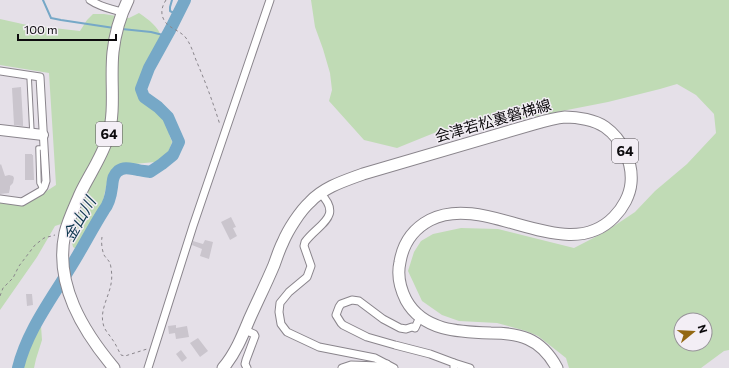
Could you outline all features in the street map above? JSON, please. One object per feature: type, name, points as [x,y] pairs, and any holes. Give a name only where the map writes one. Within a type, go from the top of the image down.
[{"type":"main road","name":"64","points":[[114,368],[101,353],[77,315],[70,298],[64,276],[63,261],[65,233],[72,213],[102,153],[108,137],[113,95],[113,53],[122,12],[128,0]]},
{"type":"main road","name":"会津若松裏磐梯線","points":[[222,368],[233,354],[245,330],[288,231],[306,206],[320,193],[339,183],[363,174],[556,118],[566,117],[587,120],[605,127],[616,138],[628,158],[632,176],[631,186],[625,202],[611,220],[598,228],[584,233],[567,234],[529,228],[485,216],[460,213],[446,215],[431,220],[420,227],[408,240],[402,252],[398,269],[404,295],[408,303],[420,317],[441,328],[450,330],[461,332],[513,334],[527,338],[539,345],[550,356],[557,368]]},
{"type":"street","points":[[90,0],[103,7],[122,12]]},
{"type":"street","points":[[148,368],[193,226],[270,0]]},
{"type":"street","points":[[0,71],[40,77],[46,181],[41,190],[22,202],[0,199]]},
{"type":"street","points":[[0,130],[43,135]]},
{"type":"street","points":[[320,193],[326,199],[330,208],[330,214],[305,242],[304,246],[311,266],[307,277],[289,292],[280,303],[279,312],[281,324],[287,332],[319,346],[375,358],[390,366]]},
{"type":"street","points":[[420,317],[415,328],[400,328],[383,319],[359,301],[352,300],[341,304],[336,315],[343,325],[367,337],[430,354],[454,366],[470,368]]},
{"type":"street","points":[[245,330],[254,334],[255,336],[245,364],[247,368]]},
{"type":"street","points":[[342,368],[351,365],[390,366]]},
{"type":"lane","points":[[29,75],[32,134]]},
{"type":"path","points":[[166,0],[162,9],[162,17],[168,25],[183,35],[192,48],[207,85],[224,136]]},
{"type":"path","points":[[0,296],[4,288],[13,278],[35,246],[44,238],[65,233]]},
{"type":"path","points":[[102,236],[101,243],[104,254],[110,262],[112,276],[111,286],[108,290],[103,311],[102,322],[104,329],[112,338],[121,355],[125,356],[155,347]]},
{"type":"green space","points":[[311,0],[729,0],[729,350],[724,351],[701,368],[569,368],[566,358],[538,336],[497,323],[459,321],[442,315],[422,301],[408,271],[414,252],[421,241],[433,234],[461,228],[498,229],[574,248],[605,232],[635,212],[655,191],[687,164],[716,133],[714,114],[696,95],[677,84],[608,102],[500,123],[439,131],[397,148],[364,140],[329,101],[332,90],[330,73],[315,27]]},
{"type":"green space","points":[[139,13],[156,27],[162,38],[143,76],[142,94],[147,104],[164,117],[170,127],[169,134],[172,142],[168,153],[155,162],[134,164],[118,168],[107,182],[102,206],[90,245],[85,249],[76,249],[73,247],[67,222],[55,226],[37,257],[0,310],[0,202],[25,205],[56,185],[49,73],[0,65],[0,19],[27,25],[80,31],[93,14],[104,14],[129,18]]},
{"type":"green space","points":[[41,326],[42,340],[34,368],[23,368],[25,356]]},
{"type":"building","points":[[21,87],[23,126],[14,125],[12,88]]},
{"type":"building","points":[[25,154],[33,155],[34,180],[25,180]]},
{"type":"building","points":[[1,164],[5,176],[9,175],[13,176],[14,178],[13,183],[10,186],[9,193],[0,194]]},
{"type":"building","points":[[231,217],[236,227],[233,228],[237,236],[230,240],[221,222]]},
{"type":"building","points":[[205,240],[213,242],[209,259],[200,256],[202,249],[192,245],[193,241],[203,244]]},
{"type":"building","points":[[26,294],[32,294],[33,305],[27,306]]},
{"type":"building","points":[[176,325],[176,328],[187,326],[189,337],[176,339],[175,333],[169,334],[168,326]]},
{"type":"building","points":[[198,338],[208,351],[200,357],[190,343]]},
{"type":"building","points":[[181,350],[187,358],[182,362],[176,354]]},
{"type":"waterway","points":[[43,0],[51,18],[114,28]]},
{"type":"waterway","points":[[172,0],[170,11],[178,15]]},
{"type":"waterway","name":"金山川","points":[[18,368],[27,341],[40,316],[107,205],[115,175],[121,169],[126,168],[150,172],[173,155],[179,142],[168,117],[158,107],[144,97],[141,89],[149,68],[185,0]]},
{"type":"waterway","points":[[122,29],[151,32],[167,36]]}]
